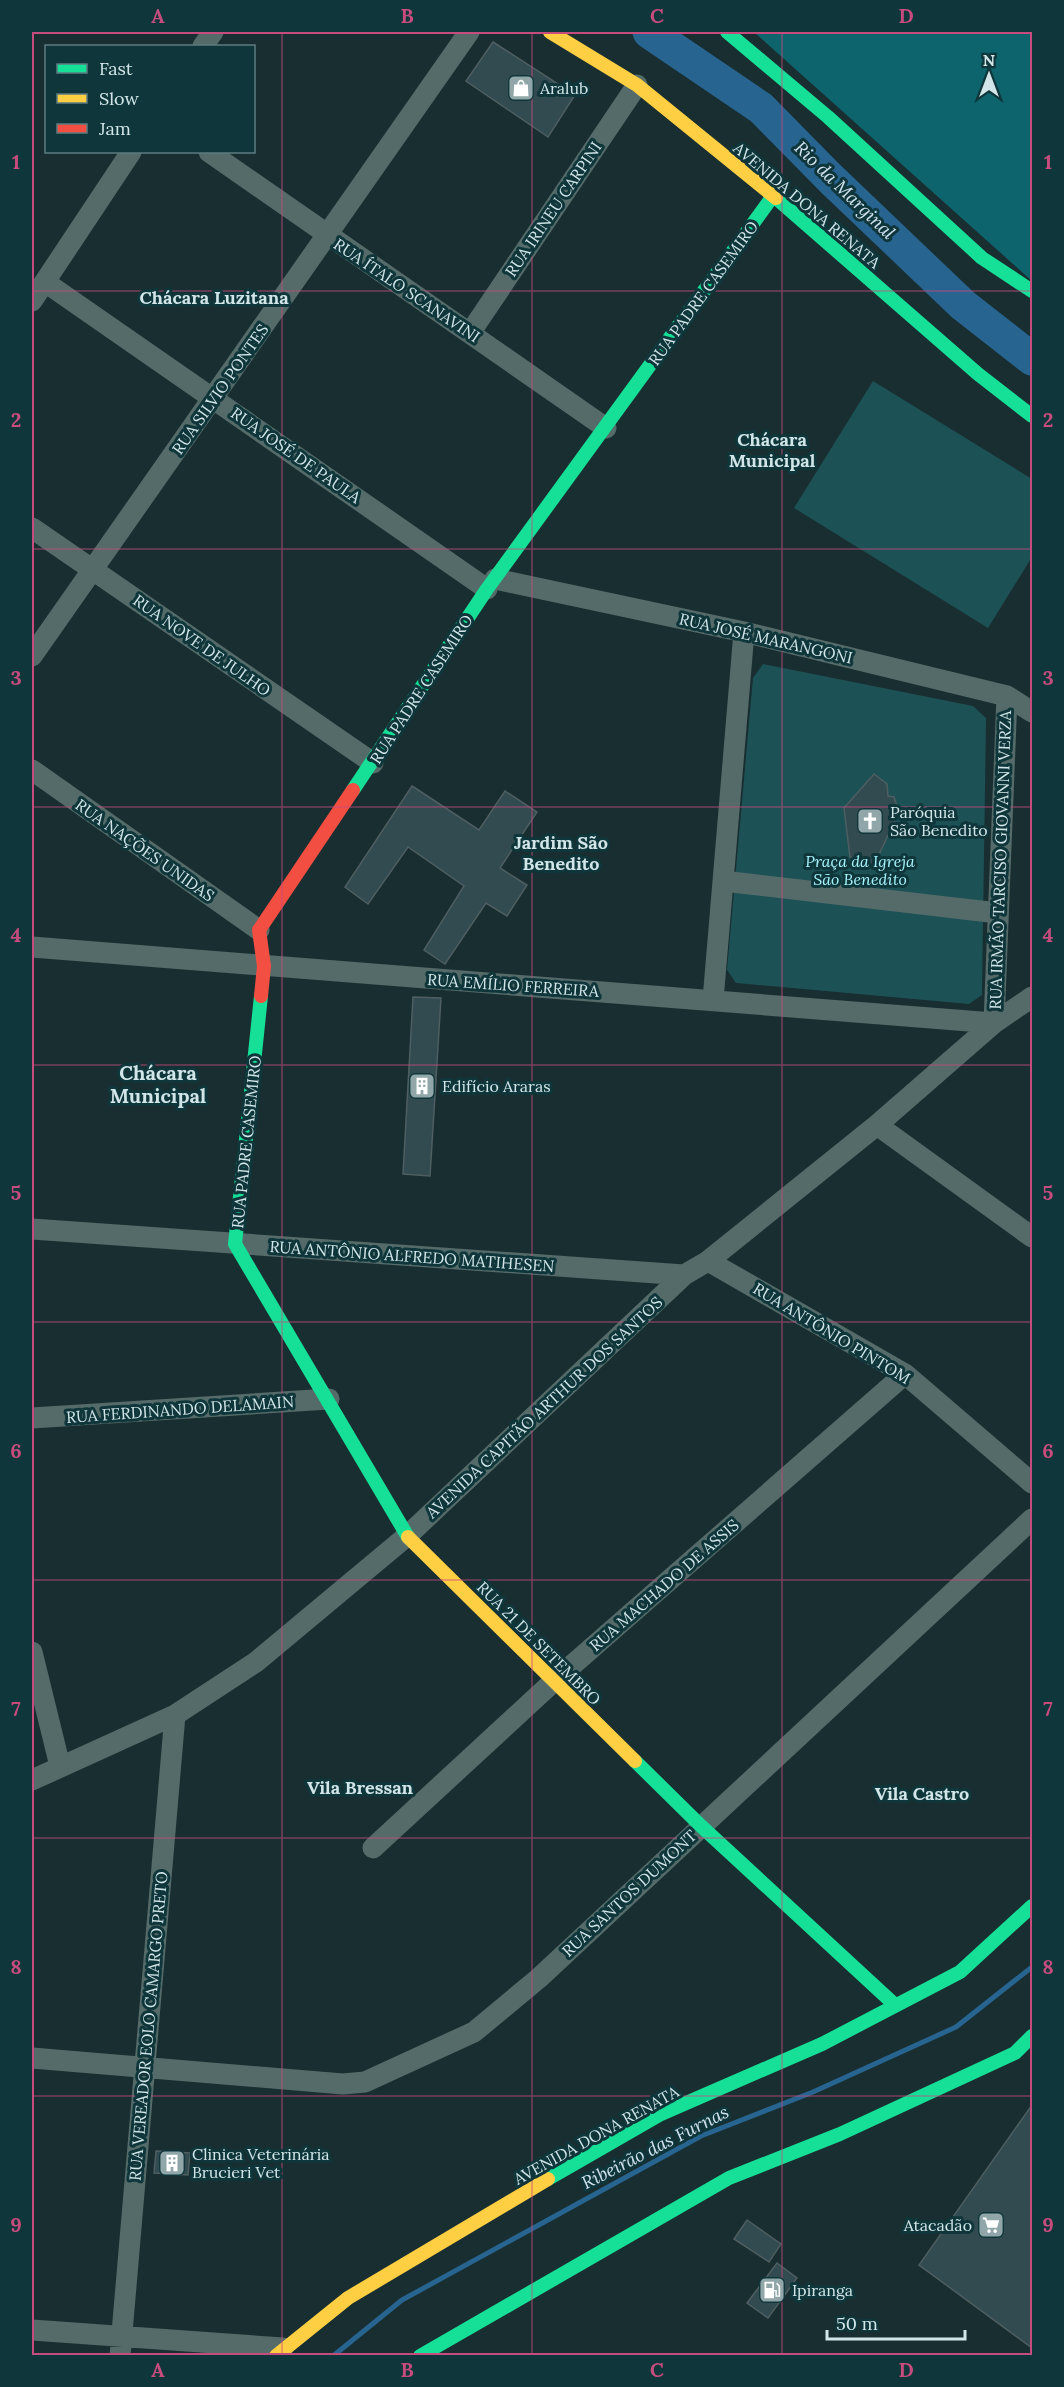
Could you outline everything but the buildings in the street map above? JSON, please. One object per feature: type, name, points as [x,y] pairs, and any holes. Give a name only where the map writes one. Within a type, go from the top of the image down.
[{"type":"main road","name":"AVENIDA DONA RENATA","points":[[550,32],[637,85],[773,196],[978,374],[1032,416]]},
{"type":"main road","points":[[727,32],[828,117],[982,258],[1032,291]]},
{"type":"main road","name":"RUA PADRE CASEMIRO","points":[[236,1244],[264,966],[259,930],[373,764],[491,584],[773,196]]},
{"type":"main road","name":"RUA 21 DE SETEMBRO","points":[[236,1244],[329,1399],[407,1536],[701,1826],[895,2005]]},
{"type":"main road","name":"AVENIDA DONA RENATA","points":[[279,2352],[348,2298],[661,2114],[822,2044],[960,1972],[1032,1906]]},
{"type":"main road","points":[[420,2355],[729,2178],[840,2134],[1016,2053],[1032,2036]]},
{"type":"street","points":[[204,45],[213,32]]},
{"type":"street","name":"RUA SILVIO PONTES","points":[[32,656],[470,32]]},
{"type":"street","name":"RUA IRINEU CARPINI","points":[[470,333],[637,85]]},
{"type":"street","points":[[32,301],[131,153]]},
{"type":"street","name":"RUA ÍTALO SCANAVINI","points":[[210,153],[606,428]]},
{"type":"street","name":"RUA JOSÉ DE PAULA","points":[[45,282],[491,584]]},
{"type":"street","name":"RUA NOVE DE JULHO","points":[[32,528],[373,764]]},
{"type":"street","name":"RUA JOSÉ MARANGONI","points":[[491,584],[744,632],[1007,696],[1032,712]]},
{"type":"street","points":[[712,1000],[744,632]]},
{"type":"street","name":"RUA IRMÃO TARCISO GIOVANNI VERZA","points":[[994,1023],[1007,696]]},
{"type":"street","name":"RUA NAÇÕES UNIDAS","points":[[32,770],[259,930]]},
{"type":"street","points":[[723,881],[998,913]]},
{"type":"street","name":"RUA EMÍLIO FERREIRA","points":[[32,947],[994,1023]]},
{"type":"street","name":"AVENIDA CAPITÃO ARTHUR DOS SANTOS","points":[[32,1780],[175,1716],[256,1662],[407,1536],[684,1275],[708,1261],[878,1125],[994,1023],[1032,997]]},
{"type":"street","points":[[878,1125],[1032,1237]]},
{"type":"street","name":"RUA ANTÔNIO ALFREDO MATIHESEN","points":[[32,1229],[684,1275]]},
{"type":"street","name":"RUA ANTÔNIO PINTOM","points":[[708,1261],[905,1374],[1032,1483]]},
{"type":"street","name":"RUA MACHADO DE ASSIS","points":[[373,1848],[554,1681],[905,1374]]},
{"type":"street","name":"RUA FERDINANDO DELAMAIN","points":[[32,1418],[329,1399]]},
{"type":"street","name":"RUA SANTOS DUMONT","points":[[32,2058],[343,2084],[365,2082],[474,2032],[539,1978],[1032,1519]]},
{"type":"street","points":[[32,1652],[60,1766]]},
{"type":"street","name":"RUA VEREADOR EOLO CAMARGO PRETO","points":[[121,2346],[175,1716]]},
{"type":"street","points":[[32,2330],[121,2346],[279,2352]]},
{"type":"green space","points":[[873,381],[1032,479],[1032,557],[988,628],[794,508]]},
{"type":"green space","name":"Praça da Igreja São Benedito","points":[[763,664],[973,706],[986,718],[982,995],[969,1004],[736,983],[727,970],[753,678]]},
{"type":"shaded area","points":[[754,32],[1032,32],[1032,281]]},
{"type":"waterway","name":"Rio da Marginal","points":[[649,32],[761,108],[831,179],[963,305],[1032,359]]},
{"type":"waterway","name":"Ribeirão das Furnas","points":[[333,2356],[402,2300],[701,2136],[813,2092],[956,2027],[1032,1967]]},
{"type":"traffic: fast","points":[[727,32],[828,117],[982,258],[1032,291]]},
{"type":"traffic: fast","points":[[353,790],[487,589],[773,196]]},
{"type":"traffic: fast","points":[[776,198],[978,374],[1032,416]]},
{"type":"traffic: fast","points":[[261,996],[235,1244],[408,1537]]},
{"type":"traffic: fast","points":[[635,1761],[701,1826],[895,2005]]},
{"type":"traffic: fast","points":[[548,2179],[661,2114],[822,2044],[960,1972],[1032,1906]]},
{"type":"traffic: fast","points":[[420,2356],[729,2178],[840,2134],[1015,2053],[1032,2036]]},
{"type":"traffic: slow","points":[[550,32],[637,85],[776,198]]},
{"type":"traffic: slow","points":[[408,1537],[635,1761]]},
{"type":"traffic: slow","points":[[276,2356],[348,2298],[548,2179]]},
{"type":"traffic: jam","points":[[261,996],[264,966],[259,930],[353,790]]},
{"type":"place","name":"Aralub","points":[[521,88]]},
{"type":"place","name":"Paróquia São Benedito","points":[[870,821]]},
{"type":"place","name":"Edifício Araras","points":[[422,1086]]},
{"type":"place","name":"Clinica Veterinária Brucieri Vet","points":[[172,2163]]},
{"type":"place","name":"Atacadão","points":[[991,2225]]},
{"type":"place","name":"Ipiranga","points":[[772,2290]]},
{"type":"district","name":"Chácara Luzitana","points":[[214,297]]},
{"type":"district","name":"Chácara Municipal","points":[[772,449]]},
{"type":"district","name":"Jardim São Benedito","points":[[561,852]]},
{"type":"district","name":"Chácara Municipal","points":[[158,1084]]},
{"type":"district","name":"Vila Bressan","points":[[360,1787]]},
{"type":"district","name":"Vila Castro","points":[[922,1793]]}]
